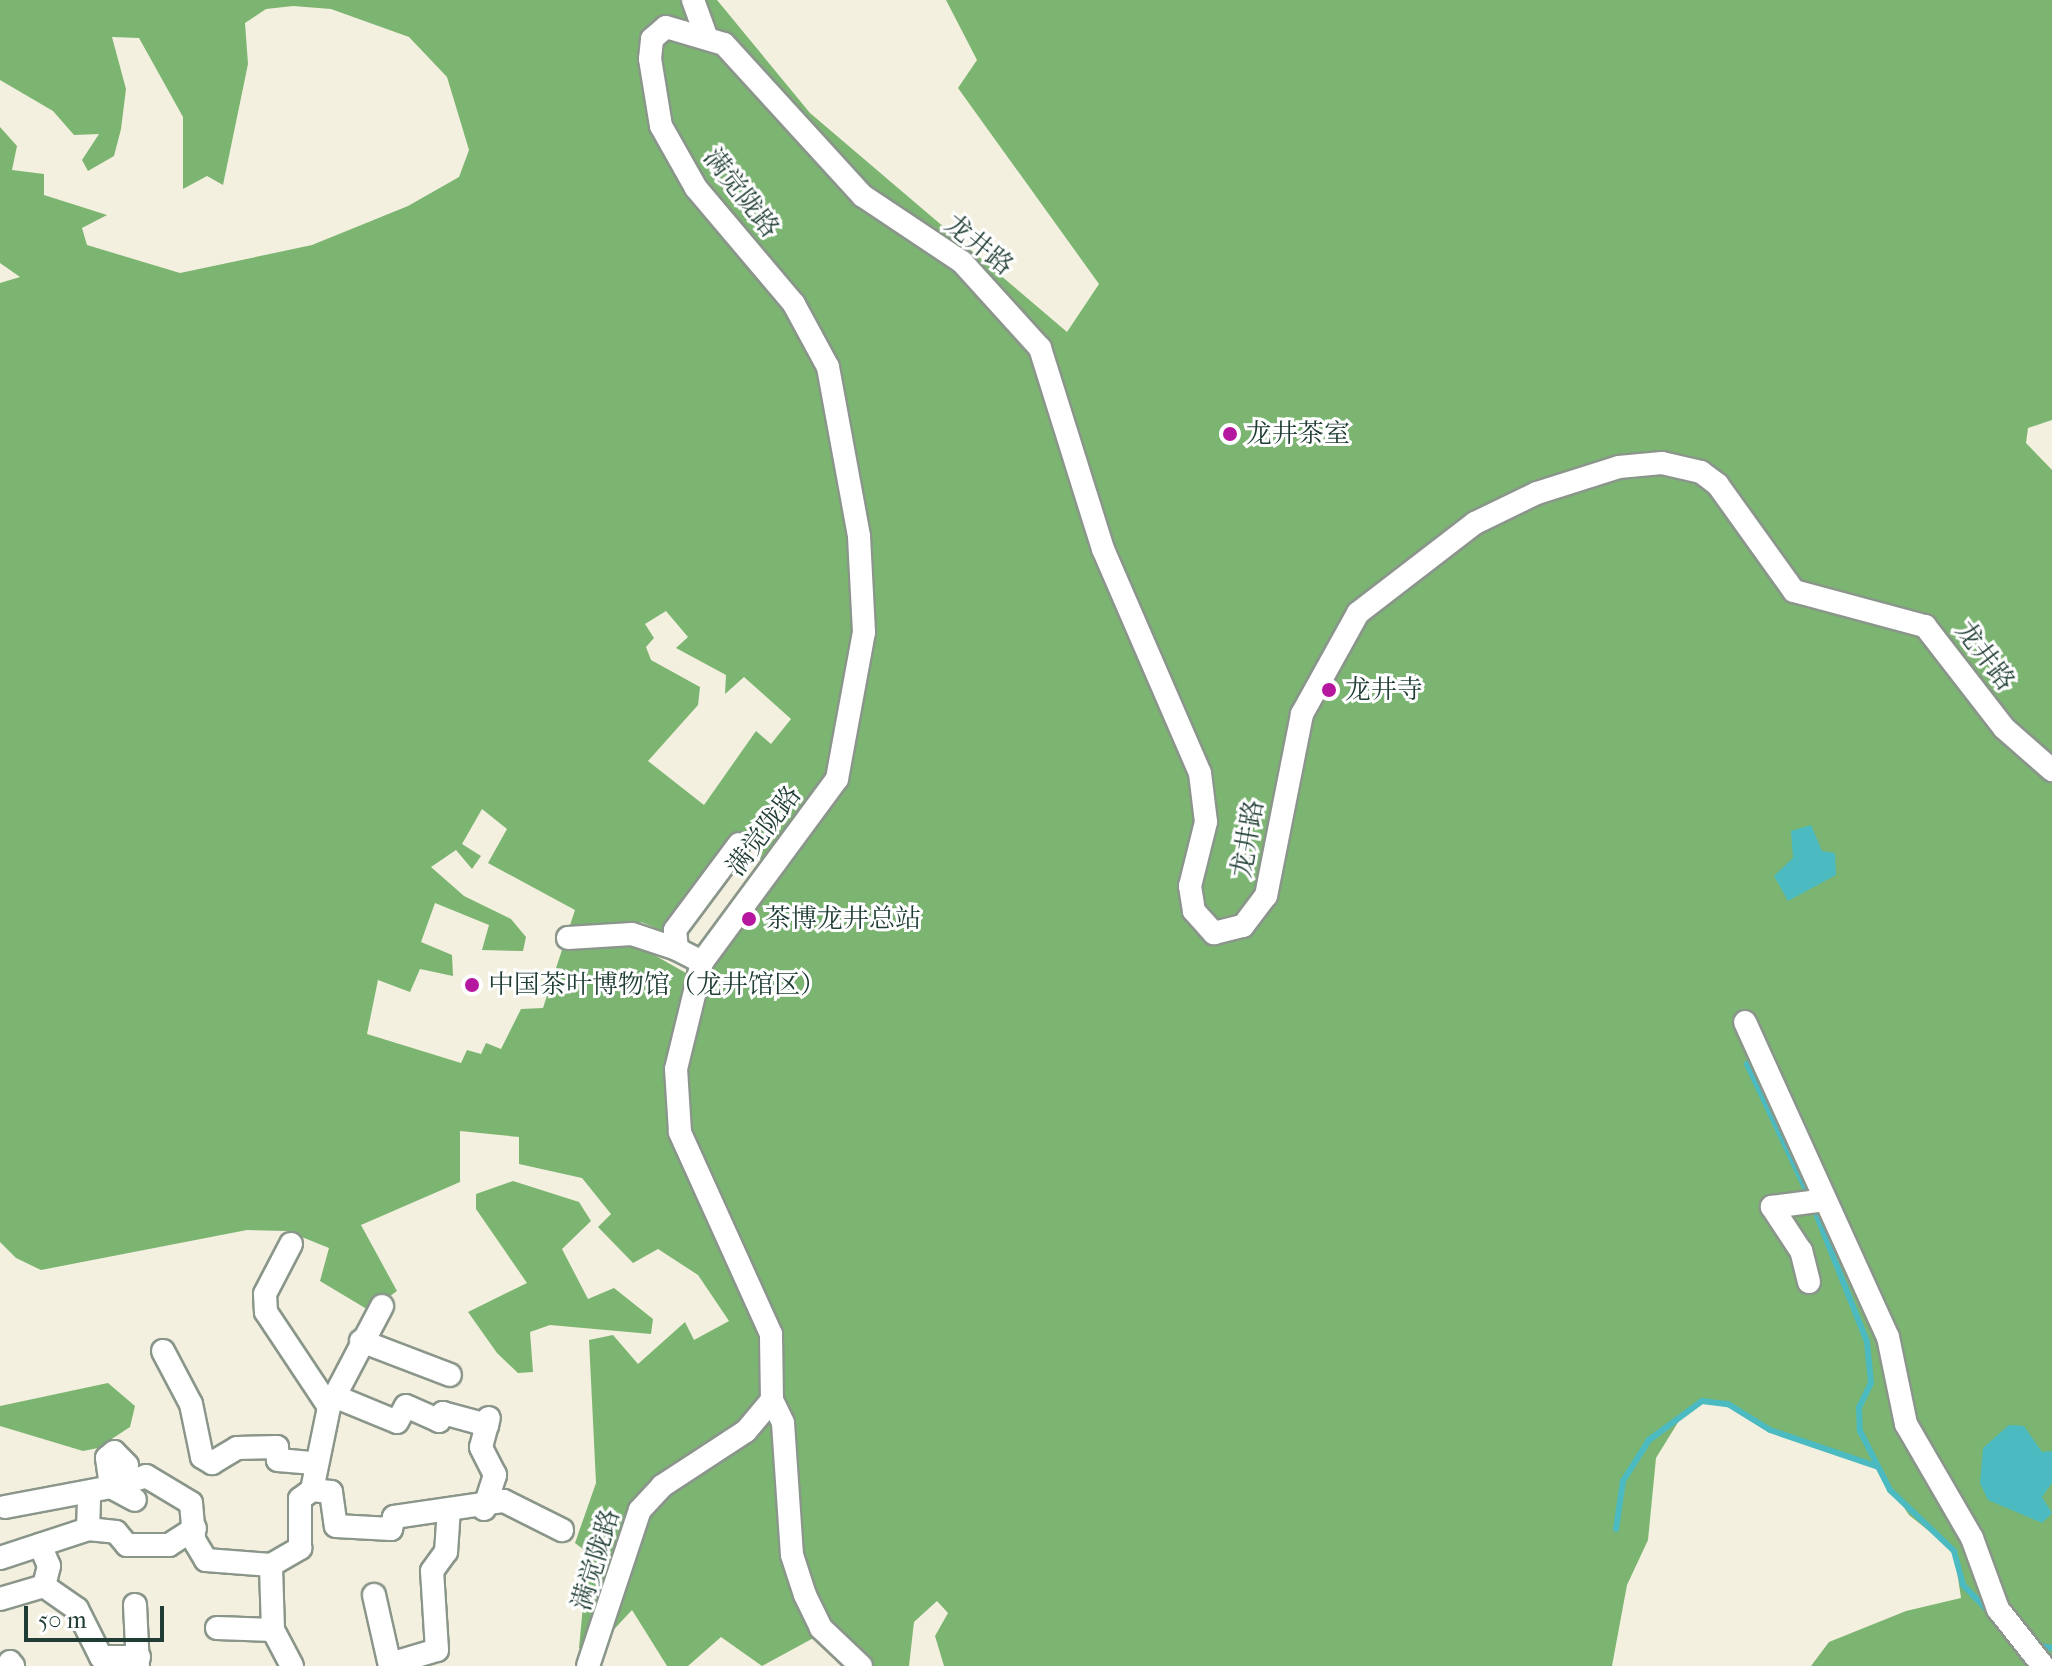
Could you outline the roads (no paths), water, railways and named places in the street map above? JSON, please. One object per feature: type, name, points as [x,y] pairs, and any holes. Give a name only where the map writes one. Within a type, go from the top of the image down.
[{"type":"street","points":[[693,0],[705,33]]},
{"type":"street","name":"满觉陇路","points":[[588,1666],[640,1510],[662,1486],[746,1431],[772,1400],[771,1334],[680,1132],[676,1069],[702,962],[837,779],[859,684],[864,580],[828,367],[794,304],[696,188],[661,126],[652,39],[666,27],[705,33]]},
{"type":"street","name":"龙井路","points":[[705,33],[724,44],[863,196],[962,262],[1040,348],[1103,549],[1200,773],[1206,822],[1190,886],[1194,911],[1214,933],[1243,926],[1266,896],[1302,714],[1358,613],[1475,523],[1537,493],[1619,467],[1662,463],[1701,472],[1718,485],[1794,591],[1925,626],[2004,728],[2052,770]]},
{"type":"street","points":[[677,949],[681,917],[739,844]]},
{"type":"street","points":[[568,938],[632,934],[677,949],[702,962]]},
{"type":"street","points":[[1745,1022],[1813,1201],[1888,1337],[1912,1437],[1972,1538],[1998,1609],[2043,1666]]},
{"type":"street","points":[[1809,1282],[1801,1251],[1772,1207],[1813,1201]]},
{"type":"street","points":[[291,1244],[265,1294],[266,1312],[332,1402],[397,1422],[406,1406],[439,1421],[443,1413],[488,1422],[481,1447],[495,1475],[484,1509]]},
{"type":"street","points":[[312,1490],[314,1463],[332,1402],[361,1341],[382,1306]]},
{"type":"street","points":[[361,1341],[450,1375]]},
{"type":"street","points":[[163,1351],[191,1404],[202,1457],[212,1463],[237,1448],[277,1447],[278,1460],[314,1463]]},
{"type":"street","points":[[772,1400],[783,1423],[792,1555],[805,1595],[821,1628],[861,1666]]},
{"type":"street","points":[[111,1487],[107,1458],[114,1452],[127,1465]]},
{"type":"street","points":[[5,1507],[89,1495],[146,1476],[191,1503],[198,1554],[206,1560],[271,1565],[300,1548],[300,1499],[312,1490],[331,1492],[336,1526],[391,1529],[394,1517],[449,1509],[484,1509],[504,1501],[562,1530]]},
{"type":"street","points":[[111,1487],[135,1500]]},
{"type":"street","points":[[88,1529],[89,1495]]},
{"type":"street","points":[[374,1595],[390,1665],[437,1650],[432,1571],[446,1552],[449,1509]]},
{"type":"street","points":[[0,1558],[22,1557],[40,1545],[88,1529],[116,1532],[127,1545],[169,1545],[195,1528]]},
{"type":"street","points":[[40,1545],[49,1566],[44,1586]]},
{"type":"street","points":[[271,1565],[273,1630],[292,1666]]},
{"type":"street","points":[[0,1599],[44,1586]]},
{"type":"street","points":[[44,1586],[77,1609],[101,1657],[138,1662],[135,1605]]},
{"type":"street","points":[[217,1628],[273,1630]]},
{"type":"water","points":[[1811,825],[1822,851],[1835,853],[1836,875],[1788,901],[1774,876],[1793,858],[1791,831]]},
{"type":"water","points":[[2009,1425],[2024,1426],[2042,1452],[2052,1451],[2052,1483],[2042,1497],[2052,1513],[2042,1523],[1988,1500],[1980,1483],[1983,1448]]},
{"type":"waterway","points":[[1747,1064],[1809,1196]]},
{"type":"waterway","points":[[1813,1206],[1867,1342],[1871,1383],[1859,1408],[1860,1431],[1890,1490],[1954,1551],[1963,1585],[1991,1614]]},
{"type":"waterway","points":[[1616,1529],[1623,1481],[1649,1440],[1702,1401],[1728,1404],[1770,1430],[1876,1466]]},
{"type":"waterway","points":[[2036,1645],[2052,1648]]},
{"type":"place","name":"龙井茶室","points":[[1230,434]]},
{"type":"place","name":"龙井寺","points":[[1329,690]]},
{"type":"place","name":"茶博龙井总站","points":[[749,919]]},
{"type":"place","name":"中国茶叶博物馆（龙井馆区）","points":[[472,985]]}]
